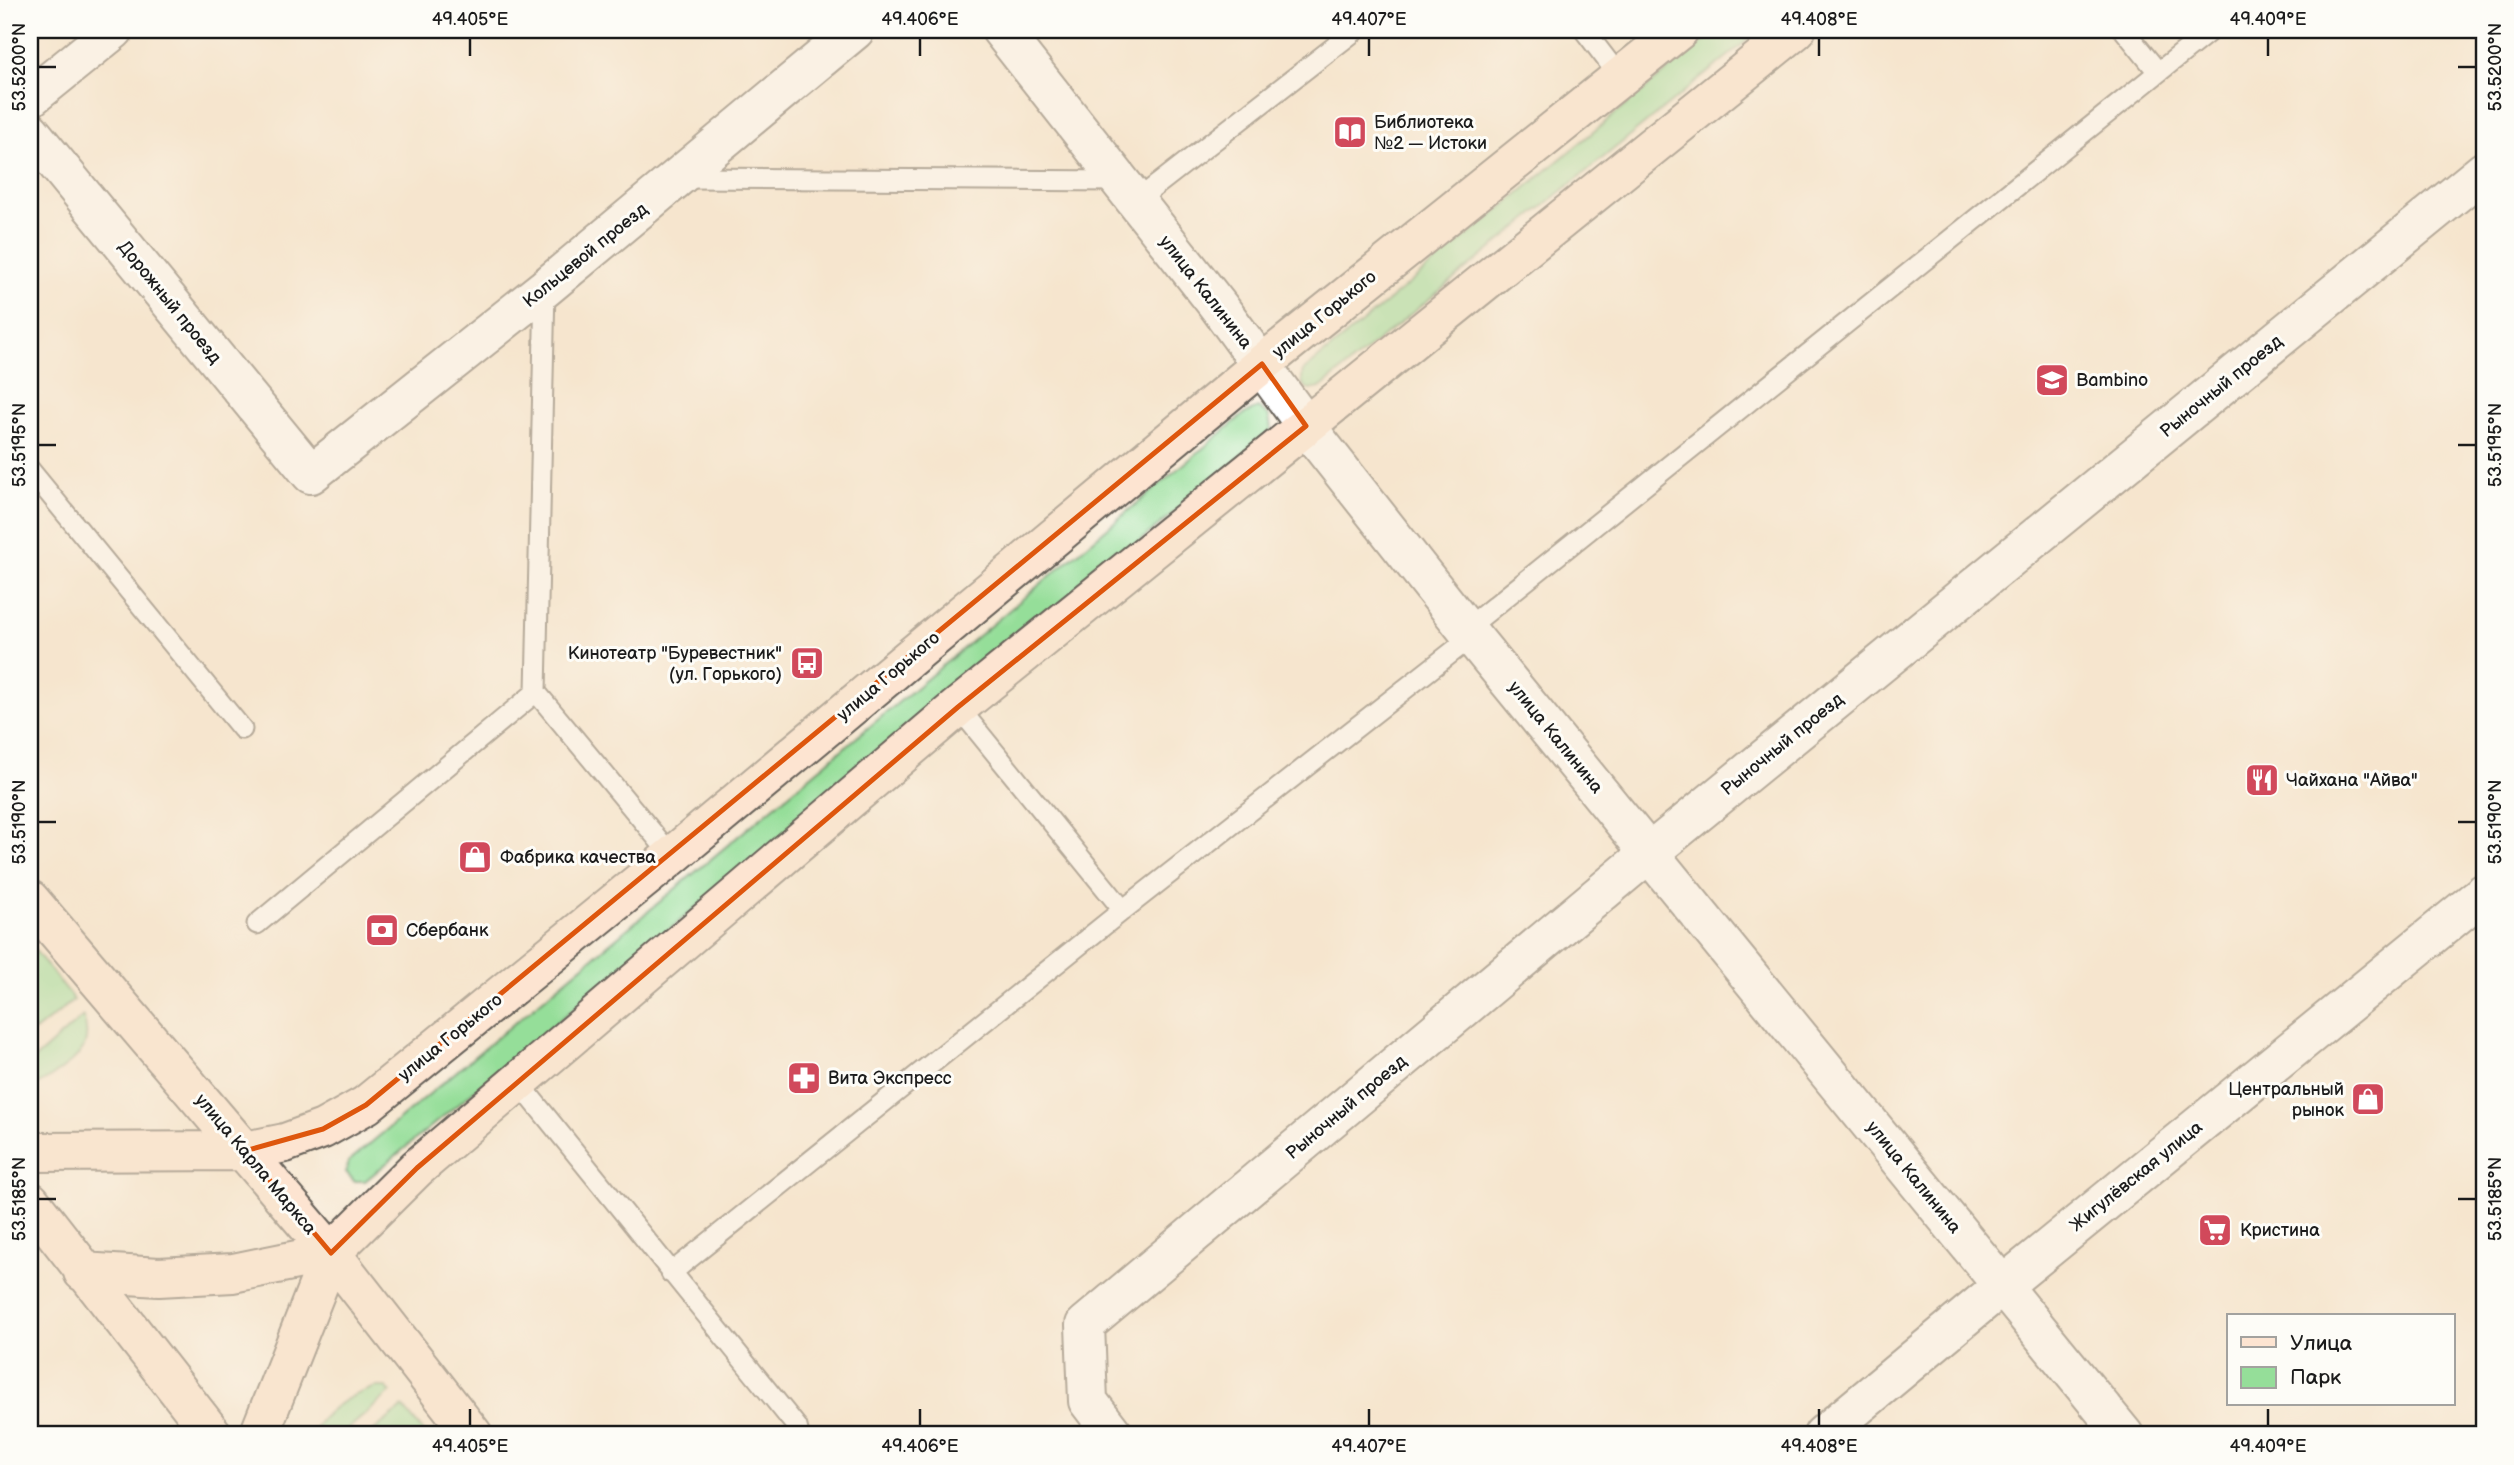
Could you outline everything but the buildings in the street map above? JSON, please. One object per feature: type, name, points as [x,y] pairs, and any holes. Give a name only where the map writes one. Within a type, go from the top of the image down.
[{"type":"main road","name":"улица Горького","points":[[30,1152],[245,1150],[285,1143],[323,1129],[366,1105],[672,856],[1262,364],[1679,30]]},
{"type":"main road","points":[[260,1435],[331,1253],[416,1168],[958,707],[1796,30]]},
{"type":"main road","name":"улица Карла Маркса","points":[[30,900],[331,1253],[473,1435]]},
{"type":"main road","points":[[30,1201],[213,1435]]},
{"type":"main road","points":[[83,1272],[159,1277],[233,1273],[331,1253]]},
{"type":"street","points":[[30,98],[114,30]]},
{"type":"street","name":"Кольцевой проезд","points":[[311,474],[680,178],[855,30]]},
{"type":"street","name":"улица Калинина","points":[[1000,30],[1262,364],[1306,426],[1470,632],[2124,1435]]},
{"type":"street","name":"Дорожный проезд","points":[[30,131],[311,474]]},
{"type":"street","name":"Рыночный проезд","points":[[1114,1435],[1088,1401],[1085,1325],[1650,853],[2484,171]]},
{"type":"street","name":"Жигулёвская улица","points":[[1823,1435],[2484,893]]},
{"type":"lane","points":[[680,178],[1127,192],[1356,30]]},
{"type":"lane","points":[[1584,30],[1620,77]]},
{"type":"lane","points":[[2124,30],[2158,72]]},
{"type":"lane","points":[[671,1273],[1470,632],[2211,30]]},
{"type":"lane","points":[[545,288],[536,692],[672,856]]},
{"type":"lane","points":[[30,470],[242,729]]},
{"type":"lane","points":[[257,924],[536,692]]},
{"type":"lane","points":[[958,707],[1123,910]]},
{"type":"lane","points":[[519,1083],[797,1427],[799,1435]]},
{"type":"highlighted area","points":[[1262,364],[1306,426],[958,707],[417,1168],[331,1253],[245,1151],[323,1129],[366,1105]]},
{"type":"green space","points":[[1717,30],[1760,30],[1320,388],[1310,390],[1303,385],[1303,371]]},
{"type":"green space","points":[[1258,408],[1269,416],[1271,430],[1262,440],[365,1181],[354,1181],[346,1172],[348,1162],[1244,414]]},
{"type":"green space","points":[[30,944],[74,1000],[35,1031],[30,1025]]},
{"type":"green space","points":[[83,1016],[86,1037],[82,1050],[61,1070],[30,1088],[30,1063]]},
{"type":"green space","points":[[376,1387],[386,1387],[391,1392],[341,1435],[311,1435],[330,1411],[357,1394]]},
{"type":"green space","points":[[403,1407],[426,1435],[368,1435]]},
{"type":"place","name":"Библиотека №2 — Истоки","points":[[1350,132]]},
{"type":"place","name":"Bambino","points":[[2052,380]]},
{"type":"place","name":"Кинотеатр \"Буревестник\" (ул. Горького)","points":[[807,663]]},
{"type":"place","name":"Чайхана \"Айва\"","points":[[2262,780]]},
{"type":"place","name":"Фабрика качества","points":[[475,857]]},
{"type":"place","name":"Сбербанк","points":[[382,930]]},
{"type":"place","name":"Вита Экспресс","points":[[804,1078]]},
{"type":"place","name":"Центральный рынок","points":[[2368,1099]]},
{"type":"place","name":"Кристина","points":[[2215,1230]]}]
